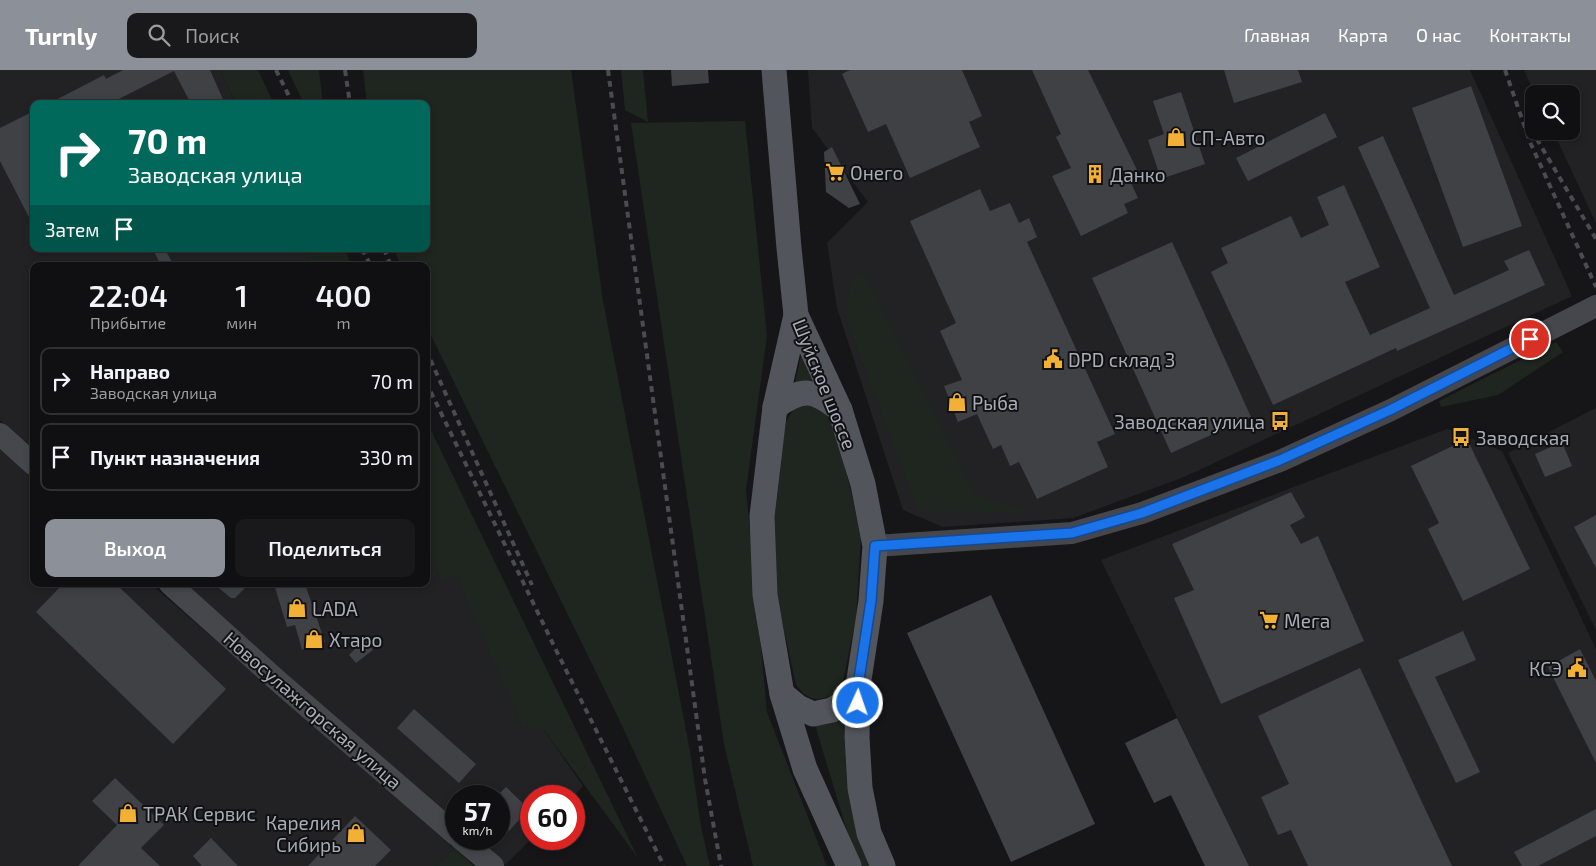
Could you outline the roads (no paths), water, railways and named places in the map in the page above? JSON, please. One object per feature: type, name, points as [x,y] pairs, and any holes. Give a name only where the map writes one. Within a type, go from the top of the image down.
[{"type":"main road","name":"Шуйское шоссе","points":[[774,70],[796,315],[840,410],[863,484],[875,546],[871,601],[858,686],[860,788],[869,833],[883,866]]},
{"type":"main road","points":[[875,546],[1072,533],[1142,513],[1280,460],[1390,410],[1596,306]]},
{"type":"main road","points":[[796,315],[775,407],[762,516],[765,595],[782,694],[806,769],[849,866]]},
{"type":"main road","points":[[775,407],[790,396],[805,393],[822,396],[840,410]]},
{"type":"main road","points":[[0,434],[30,461]]},
{"type":"main road","name":"Новосулажгорская улица","points":[[173,587],[279,682],[445,825]]},
{"type":"main road","points":[[782,694],[798,707],[813,714],[832,710],[847,701],[858,686]]},
{"type":"main road","points":[[474,850],[494,866]]},
{"type":"railway","points":[[276,70],[291,100]]},
{"type":"railway","points":[[345,70],[349,100]]},
{"type":"railway","points":[[608,70],[705,779],[721,866]]},
{"type":"railway","points":[[1505,70],[1530,142],[1596,287]]},
{"type":"railway","points":[[1538,140],[1596,239]]},
{"type":"railway","points":[[364,252],[369,262]]},
{"type":"railway","points":[[385,252],[389,262]]},
{"type":"railway","points":[[430,359],[532,585]]},
{"type":"railway","points":[[430,390],[556,650],[664,866]]},
{"type":"place","name":"СП-Авто","points":[[1176,137]]},
{"type":"place","name":"Онего","points":[[835,172]]},
{"type":"place","name":"Данко","points":[[1095,174]]},
{"type":"place","name":"DPD склад 3","points":[[1053,359]]},
{"type":"place","name":"Рыба","points":[[957,402]]},
{"type":"place","name":"Заводская улица","points":[[1280,421]]},
{"type":"place","name":"Заводская","points":[[1461,437]]},
{"type":"place","name":"LADA","points":[[297,608]]},
{"type":"place","name":"Мега","points":[[1269,620]]},
{"type":"place","name":"Хтаро","points":[[314,639]]},
{"type":"place","name":"КСЭ","points":[[1577,668]]},
{"type":"place","name":"ТРАК Сервис","points":[[128,813]]},
{"type":"place","name":"Карелия Сибирь","points":[[356,833]]}]
